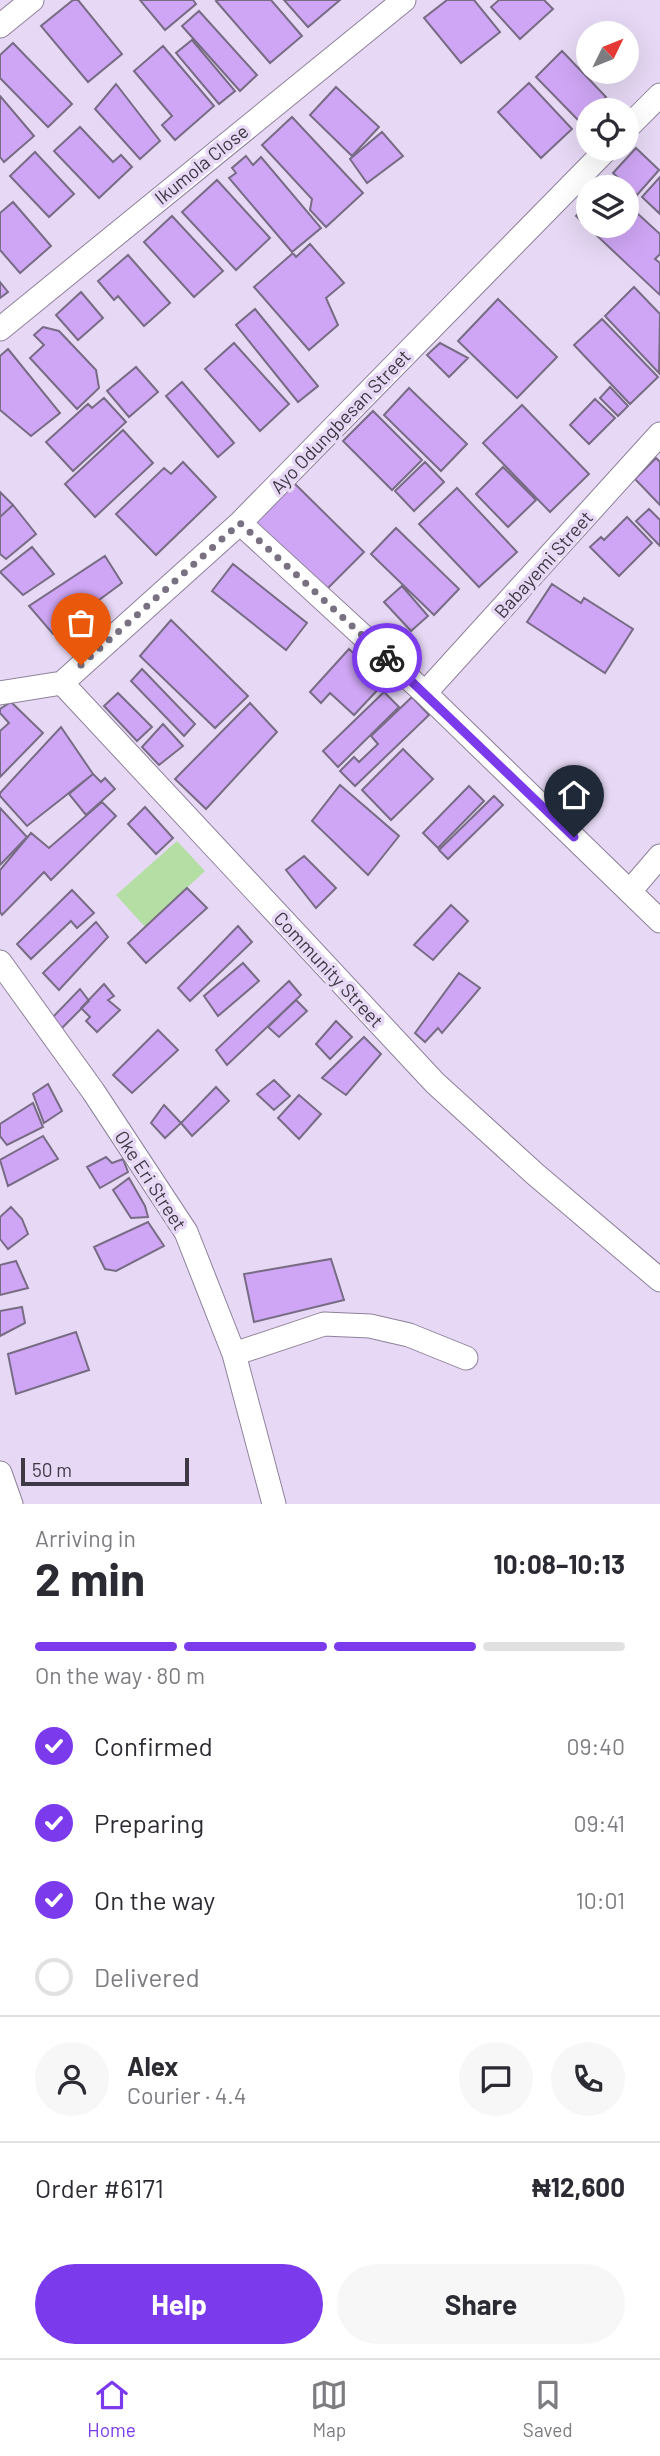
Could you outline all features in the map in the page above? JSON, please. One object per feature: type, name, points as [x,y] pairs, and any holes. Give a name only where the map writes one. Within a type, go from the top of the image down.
[{"type":"street","points":[[0,26],[32,0]]},
{"type":"street","name":"Ikumola Close","points":[[0,329],[404,0]]},
{"type":"street","points":[[639,116],[660,95]]},
{"type":"street","name":"Ayo Odungbesan Street","points":[[62,683],[240,523],[595,161]]},
{"type":"street","name":"Babayemi Street","points":[[425,693],[660,434]]},
{"type":"street","points":[[240,523],[425,693],[660,921]]},
{"type":"street","points":[[0,693],[62,683]]},
{"type":"street","name":"Community Street","points":[[62,683],[435,1083],[535,1174],[660,1280]]},
{"type":"street","points":[[630,891],[660,856]]},
{"type":"street","name":"Oke Eri Street","points":[[0,962],[93,1091],[187,1232],[234,1354],[274,1504]]},
{"type":"street","points":[[234,1354],[324,1324],[370,1325],[409,1335],[466,1358]]},
{"type":"street","points":[[0,1473],[11,1504]]},
{"type":"green space","points":[[177,841],[205,871],[145,927],[116,895]]},
{"type":"building","points":[[73,0],[78,0],[122,54],[88,82],[41,26]]},
{"type":"building","points":[[140,0],[193,0],[196,4],[165,30]]},
{"type":"building","points":[[271,0],[302,36],[270,63],[216,1]]},
{"type":"building","points":[[284,0],[340,0],[308,27]]},
{"type":"building","points":[[447,0],[474,0],[500,32],[461,63],[424,18]]},
{"type":"building","points":[[499,0],[544,0],[553,9],[520,39],[491,7]]},
{"type":"building","points":[[199,11],[257,75],[240,91],[182,26]]},
{"type":"building","points":[[192,40],[235,91],[219,104],[176,53]]},
{"type":"building","points":[[13,43],[72,104],[48,127],[0,78],[0,55]]},
{"type":"building","points":[[163,46],[214,106],[175,140],[162,125],[172,116],[134,71]]},
{"type":"building","points":[[562,51],[576,66],[576,84],[594,84],[606,97],[576,98],[576,118],[536,77]]},
{"type":"building","points":[[529,83],[572,129],[541,158],[498,112]]},
{"type":"building","points":[[116,84],[160,141],[140,159],[95,109]]},
{"type":"building","points":[[336,87],[379,127],[352,156],[310,115]]},
{"type":"building","points":[[0,96],[34,136],[4,162],[0,157]]},
{"type":"building","points":[[292,117],[363,193],[326,227],[310,210],[312,199],[262,145]]},
{"type":"building","points":[[80,127],[113,162],[121,155],[132,167],[99,198],[54,151]]},
{"type":"building","points":[[382,132],[403,156],[367,183],[350,159]]},
{"type":"building","points":[[639,151],[659,170],[639,193],[639,175],[613,173],[624,161],[639,161]]},
{"type":"building","points":[[35,152],[74,194],[49,217],[10,176]]},
{"type":"building","points":[[246,156],[253,165],[261,157],[321,228],[292,252],[229,178],[236,173],[232,168]]},
{"type":"building","points":[[660,177],[660,214],[642,197]]},
{"type":"building","points":[[217,180],[270,238],[236,270],[182,212]]},
{"type":"building","points":[[13,202],[51,246],[20,273],[0,250],[0,213]]},
{"type":"building","points":[[639,215],[660,234],[660,254],[655,259],[660,263],[660,295],[599,238],[639,238]]},
{"type":"building","points":[[172,216],[223,271],[194,297],[144,242]]},
{"type":"building","points":[[310,244],[344,283],[326,298],[338,325],[309,350],[254,287],[293,253],[296,257]]},
{"type":"building","points":[[128,255],[170,303],[144,326],[118,296],[114,300],[98,281]]},
{"type":"building","points":[[0,282],[8,292],[0,298]]},
{"type":"building","points":[[634,287],[660,314],[659,373],[605,316]]},
{"type":"building","points":[[81,292],[103,318],[78,340],[56,315]]},
{"type":"building","points":[[498,299],[557,357],[517,398],[458,341]]},
{"type":"building","points":[[255,309],[318,386],[298,402],[236,325]]},
{"type":"building","points":[[602,319],[658,377],[630,404],[574,345]]},
{"type":"building","points":[[43,327],[59,331],[96,370],[99,388],[77,409],[30,358],[44,345],[34,335]]},
{"type":"building","points":[[234,343],[289,404],[260,431],[205,369]]},
{"type":"building","points":[[440,343],[468,358],[449,377],[427,355]]},
{"type":"building","points":[[8,349],[60,413],[31,436],[0,410],[0,356]]},
{"type":"building","points":[[136,367],[158,392],[129,417],[107,391]]},
{"type":"building","points":[[182,382],[234,443],[218,457],[166,396]]},
{"type":"building","points":[[610,387],[628,406],[618,416],[600,398]]},
{"type":"building","points":[[409,388],[467,444],[441,471],[384,415]]},
{"type":"building","points":[[104,398],[126,422],[73,471],[46,442],[88,404],[92,408]]},
{"type":"building","points":[[595,399],[615,418],[589,444],[570,425]]},
{"type":"building","points":[[522,405],[589,474],[550,512],[483,443]]},
{"type":"building","points":[[373,411],[422,460],[392,490],[343,441]]},
{"type":"building","points":[[123,430],[153,463],[95,517],[65,484]]},
{"type":"building","points":[[656,458],[660,462],[660,505],[635,479]]},
{"type":"building","points":[[183,462],[216,497],[156,555],[116,514],[164,468],[171,474]]},
{"type":"building","points":[[425,462],[444,482],[414,511],[395,491]]},
{"type":"building","points":[[503,467],[536,500],[508,527],[476,494]]},
{"type":"building","points":[[290,479],[364,552],[325,591],[251,518]]},
{"type":"building","points":[[457,488],[517,552],[479,587],[419,524]]},
{"type":"building","points":[[0,492],[13,505],[0,517]]},
{"type":"building","points":[[13,505],[36,534],[6,559],[0,554],[0,517]]},
{"type":"building","points":[[649,509],[660,520],[660,546],[636,521]]},
{"type":"building","points":[[627,517],[652,543],[619,576],[590,547],[601,537],[604,540]]},
{"type":"building","points":[[396,528],[459,589],[434,615],[371,554]]},
{"type":"building","points":[[32,547],[54,574],[23,595],[0,572]]},
{"type":"building","points":[[105,556],[122,583],[53,634],[29,606]]},
{"type":"building","points":[[233,564],[307,623],[286,650],[212,591]]},
{"type":"building","points":[[552,584],[581,603],[584,598],[633,629],[605,673],[527,622]]},
{"type":"building","points":[[402,586],[428,616],[411,631],[384,602]]},
{"type":"building","points":[[171,620],[248,696],[215,728],[140,656]]},
{"type":"building","points":[[349,649],[385,682],[354,715],[330,693],[321,703],[310,692]]},
{"type":"building","points":[[142,669],[195,724],[184,736],[131,681]]},
{"type":"building","points":[[384,692],[399,707],[338,767],[323,751]]},
{"type":"building","points":[[118,693],[152,727],[137,741],[104,706]]},
{"type":"building","points":[[412,697],[429,715],[355,786],[340,771],[354,757],[359,762],[378,744],[371,736]]},
{"type":"building","points":[[11,702],[43,733],[0,777],[0,731],[9,723],[0,713],[0,709]]},
{"type":"building","points":[[250,703],[277,732],[206,809],[175,779]]},
{"type":"building","points":[[163,724],[183,746],[159,765],[142,747]]},
{"type":"building","points":[[61,727],[93,774],[27,826],[0,793]]},
{"type":"building","points":[[403,749],[433,779],[391,820],[362,790]]},
{"type":"building","points":[[93,774],[101,782],[105,778],[115,789],[86,815],[69,794]]},
{"type":"building","points":[[340,785],[399,836],[368,875],[312,821]]},
{"type":"building","points":[[469,786],[484,801],[438,848],[423,833]]},
{"type":"building","points":[[494,796],[503,805],[448,859],[439,850]]},
{"type":"building","points":[[102,802],[116,816],[51,880],[44,872],[2,915],[0,870],[31,833],[49,848]]},
{"type":"building","points":[[145,807],[173,838],[156,854],[128,824]]},
{"type":"building","points":[[0,808],[27,837],[0,865]]},
{"type":"building","points":[[304,856],[336,888],[316,908],[286,870]]},
{"type":"building","points":[[187,888],[207,908],[146,963],[128,943]]},
{"type":"building","points":[[72,890],[94,913],[77,928],[71,921],[31,959],[17,944]]},
{"type":"building","points":[[451,905],[468,921],[433,960],[414,945]]},
{"type":"building","points":[[96,922],[108,937],[59,990],[43,973]]},
{"type":"building","points":[[238,926],[252,942],[190,1001],[178,988]]},
{"type":"building","points":[[243,963],[259,981],[218,1016],[204,996]]},
{"type":"building","points":[[459,973],[480,988],[442,1033],[438,1028],[425,1042],[415,1033]]},
{"type":"building","points":[[289,981],[301,995],[227,1065],[216,1050]]},
{"type":"building","points":[[104,984],[114,996],[108,1000],[120,1010],[97,1032],[86,1021],[90,1017],[81,1008]]},
{"type":"building","points":[[80,989],[89,1001],[61,1029],[52,1018]]},
{"type":"building","points":[[296,1000],[307,1011],[279,1037],[268,1027]]},
{"type":"building","points":[[336,1021],[352,1037],[330,1059],[316,1044]]},
{"type":"building","points":[[158,1030],[178,1050],[132,1093],[113,1075]]},
{"type":"building","points":[[364,1037],[381,1054],[346,1095],[322,1078]]},
{"type":"building","points":[[274,1080],[290,1096],[274,1110],[257,1094]]},
{"type":"building","points":[[48,1084],[62,1111],[44,1123],[33,1094]]},
{"type":"building","points":[[216,1087],[229,1101],[192,1136],[181,1123]]},
{"type":"building","points":[[299,1095],[321,1114],[299,1139],[278,1118]]},
{"type":"building","points":[[33,1103],[43,1127],[7,1145],[0,1136],[0,1124]]},
{"type":"building","points":[[164,1105],[181,1123],[165,1138],[151,1123]]},
{"type":"building","points":[[43,1136],[58,1159],[8,1186],[0,1160]]},
{"type":"building","points":[[106,1157],[112,1163],[123,1159],[128,1172],[100,1188],[87,1167]]},
{"type":"building","points":[[129,1178],[145,1206],[148,1217],[131,1218],[113,1190]]},
{"type":"building","points":[[11,1207],[22,1219],[28,1234],[8,1249],[0,1239],[0,1217]]},
{"type":"building","points":[[148,1222],[164,1246],[116,1271],[105,1269],[94,1247]]},
{"type":"building","points":[[331,1259],[344,1300],[254,1322],[244,1274]]},
{"type":"building","points":[[16,1261],[28,1288],[0,1295],[0,1265]]},
{"type":"building","points":[[22,1307],[25,1323],[0,1336],[0,1311]]},
{"type":"building","points":[[76,1332],[89,1370],[16,1394],[8,1354]]},
{"type":"way so far","points":[[81,665],[240,523],[387,658]]},
{"type":"route","points":[[387,658],[574,837]]}]
